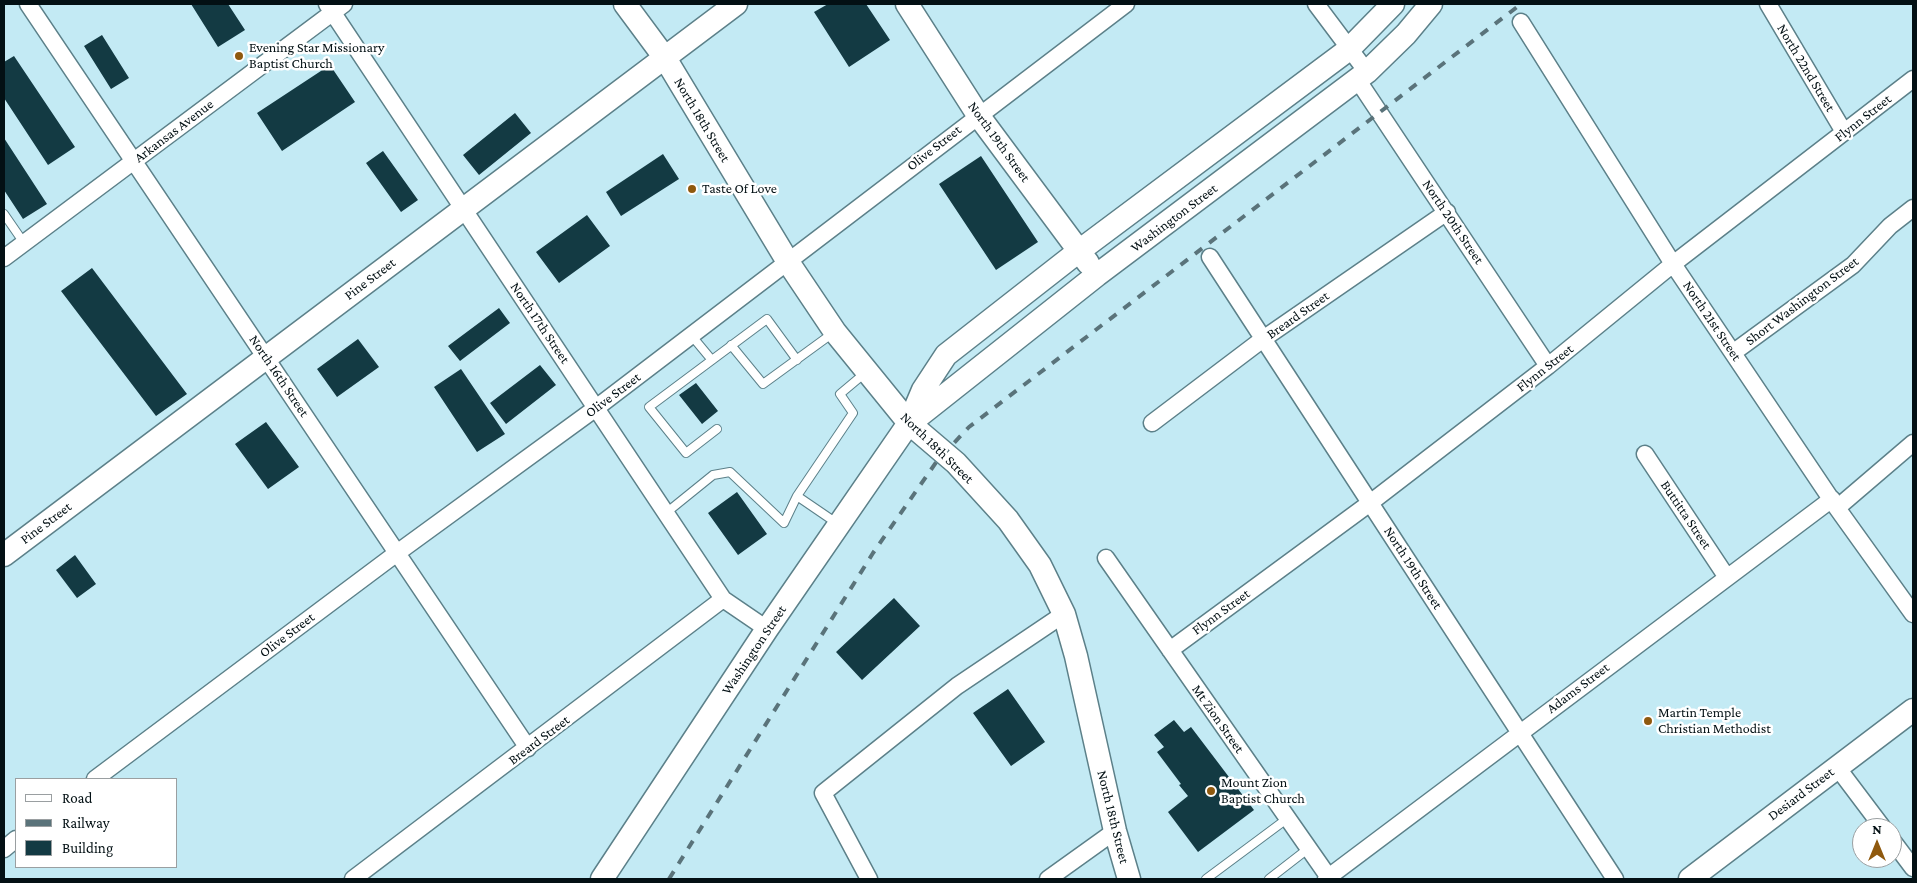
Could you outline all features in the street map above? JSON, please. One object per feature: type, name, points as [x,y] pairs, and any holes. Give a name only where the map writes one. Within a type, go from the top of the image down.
[{"type":"street","name":"North 16th Street","points":[[28,4],[135,160],[528,748]]},
{"type":"street","name":"North 18th Street","points":[[625,4],[665,58],[788,262],[835,332],[909,423],[956,463],[1008,520],[1040,565],[1064,614],[1076,656],[1115,831],[1129,879]]},
{"type":"street","name":"Pine Street","points":[[4,555],[736,4]]},
{"type":"street","name":"North 19th Street","points":[[907,4],[978,115],[1098,276]]},
{"type":"street","name":"Olive Street","points":[[97,778],[397,553],[596,408],[1126,4]]},
{"type":"street","name":"North 20th Street","points":[[1316,4],[1348,50],[1378,113],[1447,212],[1548,366]]},
{"type":"street","name":"Washington Street","points":[[602,879],[768,629],[909,423],[923,390],[946,356],[1079,251],[1348,50],[1393,4]]},
{"type":"street","name":"Washington Street","points":[[909,423],[1098,276],[1362,76],[1394,47],[1431,4]]},
{"type":"street","name":"North 22nd Street","points":[[1768,4],[1844,132]]},
{"type":"street","name":"Arkansas Avenue","points":[[4,258],[334,7]]},
{"type":"street","name":"North 17th Street","points":[[334,7],[463,209],[723,599],[768,629]]},
{"type":"street","name":"North 21st Street","points":[[1521,22],[1673,264],[1734,352],[1834,504],[1913,614]]},
{"type":"street","name":"Flynn Street","points":[[1170,650],[1370,503],[1548,366],[1673,264],[1913,79]]},
{"type":"street","name":"Short Washington Street","points":[[1734,352],[1853,265],[1890,226],[1913,208]]},
{"type":"street","name":"Breard Street","points":[[1152,424],[1263,339],[1447,212]]},
{"type":"street","name":"North 19th Street","points":[[1210,257],[1615,879]]},
{"type":"street","name":"Adams Street","points":[[1328,878],[1726,576],[1834,504],[1913,443]]},
{"type":"street","name":"Buttitta Street","points":[[1645,454],[1726,576]]},
{"type":"street","name":"Mt Zion Street","points":[[1106,558],[1328,878]]},
{"type":"street","name":"Breard Street","points":[[353,879],[723,599]]},
{"type":"street","points":[[870,879],[823,793],[957,686],[1064,614]]},
{"type":"street","name":"Desiard Street","points":[[1690,879],[1913,710]]},
{"type":"street","points":[[1837,767],[1875,818]]},
{"type":"street","points":[[1048,879],[1115,831]]},
{"type":"street","points":[[4,849],[15,840]]},
{"type":"street","points":[[1902,853],[1913,868]]},
{"type":"lane","points":[[4,214],[24,243]]},
{"type":"lane","points":[[717,429],[686,453],[649,407],[767,319],[797,360]]},
{"type":"lane","points":[[731,345],[763,384],[835,332]]},
{"type":"lane","points":[[691,335],[711,359]]},
{"type":"lane","points":[[666,513],[714,474],[730,472],[784,523],[797,496],[853,413],[840,394],[867,372]]},
{"type":"lane","points":[[797,496],[839,525]]},
{"type":"lane","points":[[1206,879],[1288,818]]},
{"type":"lane","points":[[1269,879],[1309,848]]},
{"type":"building","points":[[191,4],[228,4],[245,30],[218,47]]},
{"type":"building","points":[[828,4],[866,4],[890,40],[849,67],[814,12]]},
{"type":"building","points":[[102,35],[129,78],[111,89],[84,46]]},
{"type":"building","points":[[14,56],[75,147],[48,165],[4,98],[4,62]]},
{"type":"building","points":[[330,65],[355,102],[282,151],[257,113]]},
{"type":"building","points":[[515,113],[531,133],[479,175],[463,155]]},
{"type":"building","points":[[4,138],[47,204],[23,219],[4,190]]},
{"type":"building","points":[[383,151],[418,200],[401,212],[366,163]]},
{"type":"building","points":[[663,154],[679,179],[621,216],[606,192]]},
{"type":"building","points":[[981,156],[1038,242],[996,270],[939,184]]},
{"type":"building","points":[[587,215],[610,246],[559,283],[536,252]]},
{"type":"building","points":[[92,268],[187,394],[156,416],[61,291]]},
{"type":"building","points":[[499,308],[510,323],[460,361],[448,346]]},
{"type":"building","points":[[358,339],[379,367],[337,397],[317,369]]},
{"type":"building","points":[[540,365],[556,385],[506,424],[490,403]]},
{"type":"building","points":[[461,369],[505,434],[477,452],[434,387]]},
{"type":"building","points":[[696,383],[718,411],[702,424],[679,395]]},
{"type":"building","points":[[266,422],[299,467],[268,489],[235,444]]},
{"type":"building","points":[[737,492],[767,534],[738,555],[708,513]]},
{"type":"building","points":[[75,555],[96,584],[77,598],[56,570]]},
{"type":"building","points":[[894,598],[920,626],[862,680],[836,652]]},
{"type":"building","points":[[1008,689],[1045,742],[1011,766],[973,713]]},
{"type":"building","name":"Mount Zion Baptist Church","points":[[1174,720],[1184,732],[1191,727],[1254,810],[1198,852],[1168,812],[1188,796],[1157,752],[1164,747],[1154,735]]},
{"type":"railway","points":[[669,879],[873,553],[937,461],[969,427],[1521,4]]},
{"type":"place","name":"Evening Star Missionary Baptist Church","points":[[239,56]]},
{"type":"place","name":"Taste Of Love","points":[[692,189]]},
{"type":"place","name":"Martin Temple Christian Methodist","points":[[1648,721]]},
{"type":"place","name":"Mount Zion Baptist Church","points":[[1211,791]]}]
